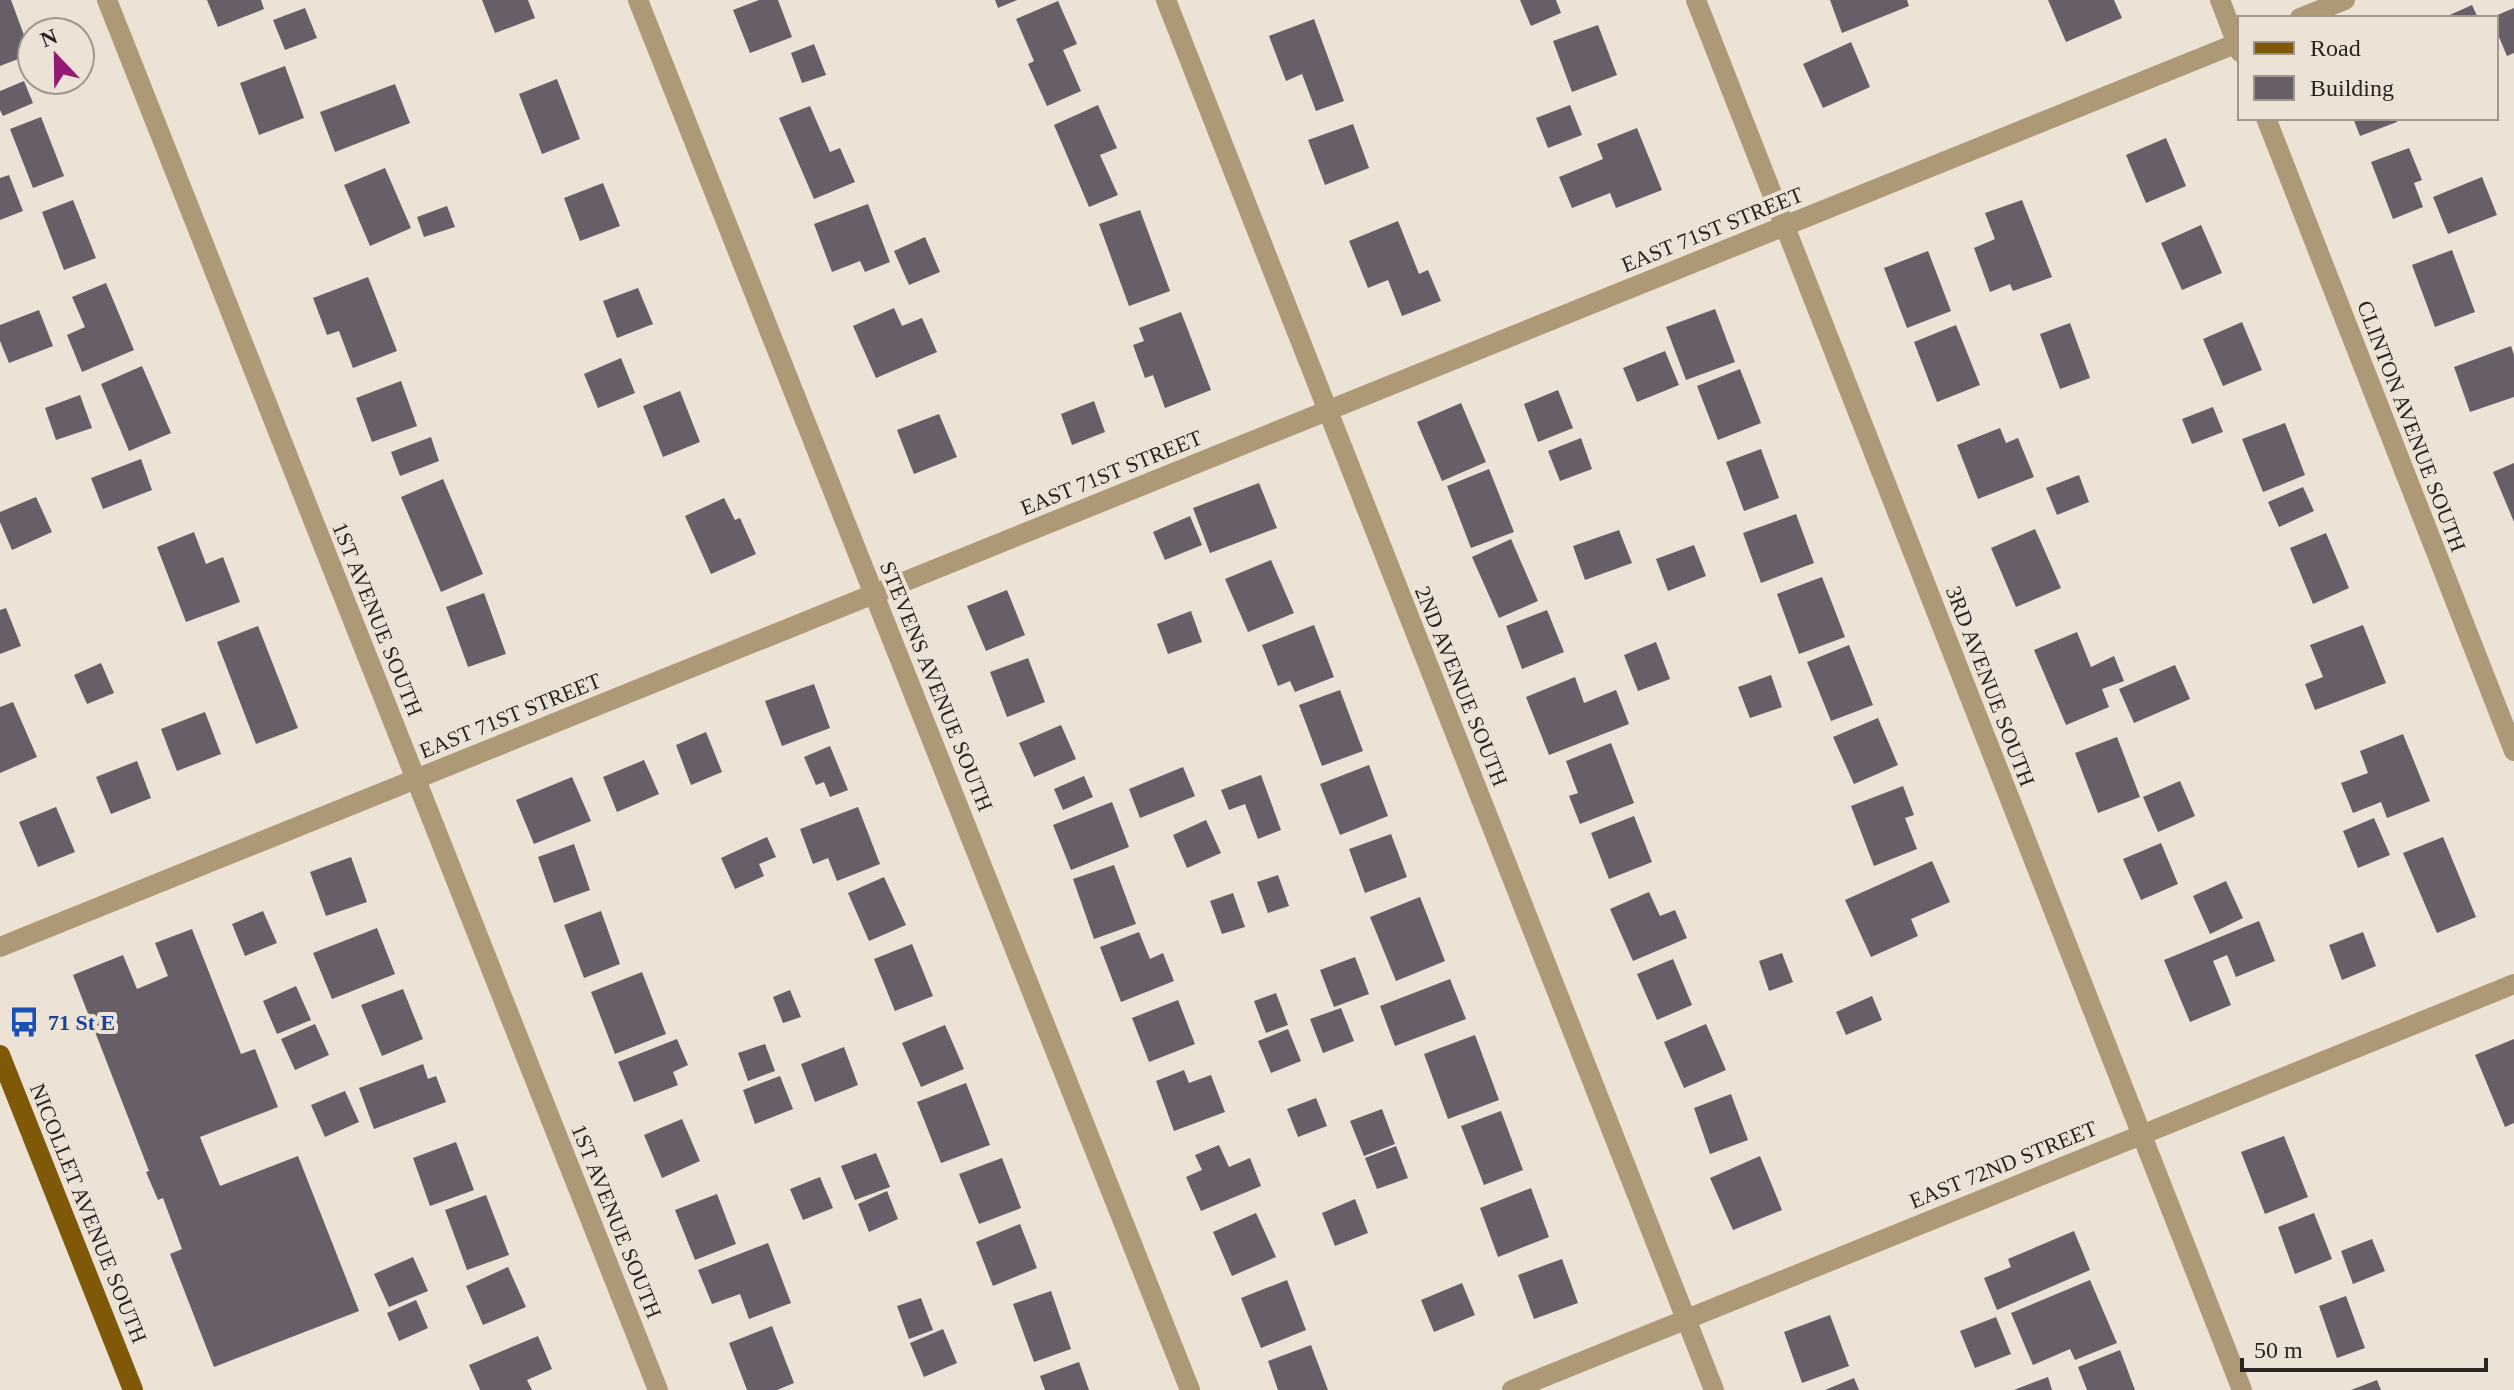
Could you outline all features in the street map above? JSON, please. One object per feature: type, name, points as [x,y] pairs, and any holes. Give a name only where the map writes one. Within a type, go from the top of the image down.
[{"type":"main road","name":"NICOLLET AVENUE SOUTH","points":[[0,1055],[133,1390]]},
{"type":"street","name":"1ST AVENUE SOUTH","points":[[107,0],[658,1390]]},
{"type":"street","name":"STEVENS AVENUE SOUTH","points":[[638,0],[1190,1390]]},
{"type":"street","name":"2ND AVENUE SOUTH","points":[[1166,0],[1714,1390]]},
{"type":"street","name":"3RD AVENUE SOUTH","points":[[1696,0],[2242,1390]]},
{"type":"street","points":[[2220,0],[2238,44]]},
{"type":"street","points":[[2305,16],[2345,0]]},
{"type":"street","name":"EAST 71ST STREET","points":[[0,947],[1784,226],[2238,46]]},
{"type":"street","name":"CLINTON AVENUE SOUTH","points":[[2267,120],[2514,751]]},
{"type":"street","name":"EAST 72ND STREET","points":[[1512,1390],[2514,984]]},
{"type":"building","points":[[0,0],[11,0],[17,16],[16,60],[0,66]]},
{"type":"building","points":[[207,0],[261,0],[264,9],[218,27]]},
{"type":"building","points":[[482,0],[528,0],[535,18],[495,33]]},
{"type":"building","points":[[759,0],[778,0],[792,37],[750,53],[733,10]]},
{"type":"building","points":[[995,0],[1017,0],[998,8]]},
{"type":"building","points":[[1520,0],[1556,0],[1561,13],[1531,26]]},
{"type":"building","points":[[1830,0],[1907,0],[1909,6],[1842,33]]},
{"type":"building","points":[[2048,0],[2114,0],[2122,18],[2066,42]]},
{"type":"building","points":[[1058,1],[1077,44],[1063,50],[1081,91],[1047,106],[1028,64],[1034,61],[1016,19]]},
{"type":"building","points":[[2472,5],[2477,16],[2447,16]]},
{"type":"building","points":[[305,8],[317,38],[285,50],[273,20]]},
{"type":"building","points":[[2514,8],[2514,53],[2507,56],[2498,35],[2498,16],[2495,16]]},
{"type":"building","points":[[1314,19],[1344,101],[1316,111],[1302,74],[1286,81],[1269,36]]},
{"type":"building","points":[[1598,25],[1617,75],[1572,92],[1553,41]]},
{"type":"building","points":[[1851,42],[1870,87],[1823,108],[1803,64]]},
{"type":"building","points":[[814,44],[826,75],[802,83],[791,53]]},
{"type":"building","points":[[285,66],[304,118],[259,135],[240,83]]},
{"type":"building","points":[[557,79],[580,139],[542,154],[519,94]]},
{"type":"building","points":[[16,84],[16,96],[30,96],[33,103],[3,116],[0,91]]},
{"type":"building","points":[[395,84],[410,123],[335,152],[320,112]]},
{"type":"building","points":[[1098,105],[1117,148],[1100,155],[1118,195],[1089,207],[1054,125]]},
{"type":"building","points":[[1570,105],[1582,135],[1548,148],[1536,118]]},
{"type":"building","points":[[810,106],[830,152],[840,148],[855,182],[814,199],[779,118]]},
{"type":"building","points":[[41,117],[64,176],[33,188],[10,129]]},
{"type":"building","points":[[2354,120],[2396,120],[2397,122],[2360,136]]},
{"type":"building","points":[[1353,124],[1369,168],[1325,185],[1308,140]]},
{"type":"building","points":[[1637,128],[1662,190],[1616,208],[1610,193],[1572,208],[1559,177],[1603,159],[1597,144]]},
{"type":"building","points":[[2166,138],[2186,186],[2146,203],[2126,155]]},
{"type":"building","points":[[2409,148],[2422,180],[2414,183],[2423,207],[2393,219],[2371,162]]},
{"type":"building","points":[[385,168],[411,228],[370,246],[344,185]]},
{"type":"building","points":[[9,175],[23,211],[0,220],[0,178]]},
{"type":"building","points":[[2482,177],[2497,215],[2448,234],[2433,197]]},
{"type":"building","points":[[603,183],[620,226],[580,241],[564,198]]},
{"type":"building","points":[[73,200],[96,258],[64,270],[42,212]]},
{"type":"building","points":[[2022,200],[2052,277],[2013,291],[2010,284],[1990,292],[1974,248],[1995,239],[1985,213]]},
{"type":"building","points":[[868,204],[890,262],[865,272],[860,261],[832,272],[814,224]]},
{"type":"building","points":[[447,206],[455,227],[424,237],[417,217]]},
{"type":"building","points":[[1140,210],[1170,291],[1129,306],[1099,224]]},
{"type":"building","points":[[1398,221],[1419,274],[1428,270],[1441,301],[1402,316],[1388,280],[1368,288],[1349,241]]},
{"type":"building","points":[[2201,225],[2222,273],[2182,290],[2161,243]]},
{"type":"building","points":[[925,237],[940,272],[909,285],[894,251]]},
{"type":"building","points":[[2452,250],[2475,312],[2435,327],[2412,265]]},
{"type":"building","points":[[1928,251],[1951,311],[1907,328],[1884,268]]},
{"type":"building","points":[[368,277],[397,351],[353,368],[339,331],[327,335],[313,298]]},
{"type":"building","points":[[106,283],[134,350],[82,372],[67,335],[85,327],[72,297]]},
{"type":"building","points":[[638,288],[653,324],[617,338],[603,301]]},
{"type":"building","points":[[894,308],[902,326],[922,318],[937,352],[876,378],[853,326]]},
{"type":"building","points":[[1715,309],[1735,362],[1686,380],[1666,327]]},
{"type":"building","points":[[39,310],[53,346],[9,363],[0,341],[0,325]]},
{"type":"building","points":[[1181,312],[1211,390],[1165,408],[1153,375],[1145,378],[1133,345],[1144,341],[1139,328]]},
{"type":"building","points":[[2242,322],[2262,370],[2223,386],[2203,339]]},
{"type":"building","points":[[2070,323],[2090,378],[2060,389],[2040,334]]},
{"type":"building","points":[[1956,325],[1980,385],[1937,402],[1914,342]]},
{"type":"building","points":[[2511,346],[2514,355],[2514,397],[2470,412],[2454,367]]},
{"type":"building","points":[[1665,351],[1679,385],[1637,402],[1623,368]]},
{"type":"building","points":[[621,358],[635,393],[598,408],[584,374]]},
{"type":"building","points":[[142,366],[171,433],[129,451],[101,384]]},
{"type":"building","points":[[1740,369],[1761,423],[1718,440],[1697,386]]},
{"type":"building","points":[[401,381],[417,426],[372,442],[356,398]]},
{"type":"building","points":[[1558,390],[1573,428],[1538,442],[1524,404]]},
{"type":"building","points":[[680,391],[700,442],[663,457],[643,406]]},
{"type":"building","points":[[80,395],[92,428],[56,440],[45,408]]},
{"type":"building","points":[[1094,401],[1105,432],[1072,445],[1061,414]]},
{"type":"building","points":[[1461,403],[1486,462],[1442,481],[1417,422]]},
{"type":"building","points":[[2213,407],[2223,432],[2192,444],[2182,419]]},
{"type":"building","points":[[939,414],[957,457],[914,474],[897,430]]},
{"type":"building","points":[[2285,423],[2305,475],[2263,492],[2242,439]]},
{"type":"building","points":[[2000,428],[2006,443],[2018,438],[2034,477],[1978,499],[1957,445]]},
{"type":"building","points":[[431,437],[439,461],[400,476],[391,452]]},
{"type":"building","points":[[1581,438],[1592,469],[1560,481],[1548,451]]},
{"type":"building","points":[[1761,449],[1779,498],[1744,511],[1726,462]]},
{"type":"building","points":[[141,459],[152,490],[103,509],[91,478]]},
{"type":"building","points":[[2514,463],[2514,522],[2493,472]]},
{"type":"building","points":[[1489,469],[1514,532],[1471,548],[1447,486]]},
{"type":"building","points":[[2079,475],[2089,502],[2057,515],[2046,488]]},
{"type":"building","points":[[443,479],[483,574],[441,592],[401,497]]},
{"type":"building","points":[[1259,483],[1277,528],[1210,553],[1193,508]]},
{"type":"building","points":[[2303,487],[2314,511],[2279,527],[2268,502]]},
{"type":"building","points":[[36,497],[52,532],[12,550],[0,522],[0,512]]},
{"type":"building","points":[[724,498],[735,520],[740,518],[756,554],[711,574],[685,516]]},
{"type":"building","points":[[1796,514],[1814,563],[1761,583],[1743,533]]},
{"type":"building","points":[[1190,516],[1202,545],[1165,560],[1153,532]]},
{"type":"building","points":[[2035,529],[2061,588],[2016,607],[1991,548]]},
{"type":"building","points":[[1619,530],[1632,563],[1585,580],[1573,546]]},
{"type":"building","points":[[194,532],[206,564],[223,557],[240,602],[186,622],[157,547]]},
{"type":"building","points":[[2326,533],[2349,588],[2313,604],[2290,548]]},
{"type":"building","points":[[1511,539],[1538,601],[1499,618],[1472,557]]},
{"type":"building","points":[[1694,545],[1706,576],[1668,591],[1656,559]]},
{"type":"building","points":[[1271,560],[1294,613],[1248,632],[1225,579]]},
{"type":"building","points":[[1822,577],[1845,637],[1799,654],[1777,594]]},
{"type":"building","points":[[1007,590],[1025,635],[986,651],[967,606]]},
{"type":"building","points":[[484,593],[506,654],[468,667],[446,607]]},
{"type":"building","points":[[6,608],[21,646],[0,654],[0,610]]},
{"type":"building","points":[[1547,610],[1564,652],[1522,669],[1506,626]]},
{"type":"building","points":[[1191,611],[1202,642],[1168,654],[1157,624]]},
{"type":"building","points":[[1314,625],[1334,677],[1295,692],[1290,681],[1278,686],[1262,645]]},
{"type":"building","points":[[2363,625],[2386,683],[2315,710],[2305,684],[2323,677],[2310,645]]},
{"type":"building","points":[[258,626],[298,728],[256,744],[217,642]]},
{"type":"building","points":[[2077,632],[2091,667],[2114,656],[2124,681],[2102,689],[2109,707],[2066,725],[2034,650]]},
{"type":"building","points":[[1656,642],[1670,679],[1638,691],[1624,655]]},
{"type":"building","points":[[1849,645],[1873,705],[1831,721],[1807,662]]},
{"type":"building","points":[[1028,658],[1045,702],[1007,717],[990,672]]},
{"type":"building","points":[[101,663],[114,693],[87,704],[74,675]]},
{"type":"building","points":[[2175,665],[2190,699],[2134,723],[2119,689]]},
{"type":"building","points":[[1771,675],[1782,707],[1750,718],[1738,687]]},
{"type":"building","points":[[1575,677],[1584,703],[1616,690],[1629,724],[1549,755],[1526,697]]},
{"type":"building","points":[[814,684],[830,728],[782,746],[765,701]]},
{"type":"building","points":[[1340,690],[1363,751],[1322,766],[1299,705]]},
{"type":"building","points":[[13,702],[37,757],[0,773],[0,707]]},
{"type":"building","points":[[205,712],[221,754],[177,771],[161,729]]},
{"type":"building","points":[[1878,718],[1898,765],[1854,784],[1833,737]]},
{"type":"building","points":[[1061,725],[1076,759],[1034,777],[1019,743]]},
{"type":"building","points":[[706,732],[722,772],[691,785],[676,745]]},
{"type":"building","points":[[2403,734],[2430,801],[2387,818],[2381,802],[2353,813],[2341,783],[2368,773],[2360,751]]},
{"type":"building","points":[[2117,737],[2140,797],[2098,813],[2075,753]]},
{"type":"building","points":[[1611,743],[1634,803],[1580,824],[1569,796],[1578,793],[1566,761]]},
{"type":"building","points":[[830,746],[848,790],[830,797],[824,782],[816,785],[804,757]]},
{"type":"building","points":[[644,760],[659,794],[617,812],[603,777]]},
{"type":"building","points":[[137,761],[151,798],[111,814],[96,777]]},
{"type":"building","points":[[1369,765],[1388,816],[1340,835],[1320,784]]},
{"type":"building","points":[[1183,767],[1195,796],[1140,818],[1129,789]]},
{"type":"building","points":[[1261,775],[1281,830],[1258,839],[1245,804],[1229,810],[1221,790]]},
{"type":"building","points":[[1084,776],[1093,797],[1063,810],[1054,789]]},
{"type":"building","points":[[572,777],[591,821],[534,844],[516,800]]},
{"type":"building","points":[[2180,781],[2195,816],[2158,832],[2143,797]]},
{"type":"building","points":[[1903,786],[1914,815],[1905,818],[1917,849],[1874,866],[1851,806]]},
{"type":"building","points":[[1112,802],[1129,847],[1071,870],[1053,825]]},
{"type":"building","points":[[56,807],[75,852],[38,867],[19,822]]},
{"type":"building","points":[[858,807],[880,864],[837,881],[828,858],[813,864],[800,829]]},
{"type":"building","points":[[1634,816],[1652,862],[1609,879],[1591,833]]},
{"type":"building","points":[[2374,818],[2390,855],[2358,868],[2343,831]]},
{"type":"building","points":[[1206,820],[1221,853],[1187,868],[1173,835]]},
{"type":"building","points":[[1391,834],[1407,877],[1365,893],[1349,849]]},
{"type":"building","points":[[767,837],[776,857],[759,864],[764,876],[735,889],[721,858]]},
{"type":"building","points":[[2443,837],[2476,917],[2437,933],[2403,853]]},
{"type":"building","points":[[2161,843],[2178,884],[2141,900],[2123,859]]},
{"type":"building","points":[[574,844],[590,890],[554,903],[538,857]]},
{"type":"building","points":[[351,857],[367,902],[326,916],[310,872]]},
{"type":"building","points":[[1932,861],[1950,902],[1911,919],[1918,936],[1871,957],[1845,900]]},
{"type":"building","points":[[1114,865],[1136,924],[1094,939],[1073,879]]},
{"type":"building","points":[[1278,875],[1289,906],[1268,913],[1257,882]]},
{"type":"building","points":[[884,877],[906,925],[869,941],[848,893]]},
{"type":"building","points":[[2226,881],[2243,918],[2210,934],[2193,896]]},
{"type":"building","points":[[1649,892],[1660,916],[1675,910],[1687,938],[1633,961],[1610,909]]},
{"type":"building","points":[[1233,893],[1245,927],[1222,934],[1210,901]]},
{"type":"building","points":[[1420,897],[1445,961],[1396,981],[1370,917]]},
{"type":"building","points":[[263,911],[277,943],[245,956],[232,924]]},
{"type":"building","points":[[601,911],[620,964],[584,978],[564,925]]},
{"type":"building","points":[[2259,921],[2275,961],[2236,977],[2227,955],[2213,961],[2231,1005],[2190,1022],[2164,960]]},
{"type":"building","points":[[377,928],[395,974],[332,999],[313,953]]},
{"type":"building","points":[[192,929],[241,1054],[255,1049],[278,1107],[200,1137],[220,1186],[298,1156],[359,1311],[214,1367],[170,1254],[182,1249],[163,1198],[158,1200],[146,1172],[149,1171],[73,975],[123,955],[137,989],[168,976],[155,943]]},
{"type":"building","points":[[1139,932],[1150,959],[1163,953],[1174,981],[1121,1002],[1100,947]]},
{"type":"building","points":[[2363,932],[2376,966],[2342,980],[2329,945]]},
{"type":"building","points":[[912,944],[933,996],[895,1011],[874,959]]},
{"type":"building","points":[[1782,953],[1793,982],[1769,991],[1759,961]]},
{"type":"building","points":[[1355,957],[1369,994],[1334,1007],[1320,970]]},
{"type":"building","points":[[1673,959],[1692,1005],[1657,1020],[1637,974]]},
{"type":"building","points":[[642,972],[666,1034],[615,1054],[591,992]]},
{"type":"building","points":[[1450,979],[1466,1019],[1395,1046],[1380,1006]]},
{"type":"building","points":[[296,986],[311,1020],[277,1034],[263,1001]]},
{"type":"building","points":[[403,989],[423,1039],[382,1056],[361,1005]]},
{"type":"building","points":[[790,990],[801,1017],[783,1023],[773,997]]},
{"type":"building","points":[[1276,993],[1288,1025],[1266,1033],[1254,1001]]},
{"type":"building","points":[[1872,996],[1882,1020],[1846,1035],[1836,1012]]},
{"type":"building","points":[[1178,1000],[1195,1044],[1149,1062],[1132,1018]]},
{"type":"building","points":[[1341,1008],[1354,1041],[1323,1053],[1310,1019]]},
{"type":"building","points":[[315,1024],[329,1055],[295,1070],[281,1039]]},
{"type":"building","points":[[1706,1024],[1726,1070],[1684,1088],[1664,1042]]},
{"type":"building","points":[[945,1025],[964,1069],[921,1087],[902,1043]]},
{"type":"building","points":[[1288,1029],[1301,1061],[1271,1073],[1258,1041]]},
{"type":"building","points":[[1475,1035],[1499,1100],[1448,1119],[1424,1054]]},
{"type":"building","points":[[677,1039],[688,1065],[673,1072],[678,1085],[634,1102],[618,1062]]},
{"type":"building","points":[[2514,1039],[2514,1123],[2505,1127],[2475,1055]]},
{"type":"building","points":[[765,1044],[775,1071],[748,1081],[738,1053]]},
{"type":"building","points":[[844,1047],[858,1085],[815,1102],[801,1064]]},
{"type":"building","points":[[423,1064],[428,1079],[436,1076],[446,1102],[374,1129],[359,1088]]},
{"type":"building","points":[[1184,1070],[1189,1083],[1211,1075],[1225,1112],[1174,1131],[1156,1081]]},
{"type":"building","points":[[780,1076],[793,1109],[755,1124],[743,1090]]},
{"type":"building","points":[[966,1083],[990,1145],[941,1163],[917,1102]]},
{"type":"building","points":[[345,1091],[359,1122],[325,1137],[311,1105]]},
{"type":"building","points":[[1731,1094],[1748,1140],[1710,1154],[1694,1108]]},
{"type":"building","points":[[1316,1098],[1327,1126],[1298,1137],[1287,1109]]},
{"type":"building","points":[[1382,1109],[1395,1144],[1364,1156],[1350,1121]]},
{"type":"building","points":[[1501,1111],[1523,1170],[1484,1185],[1461,1126]]},
{"type":"building","points":[[682,1119],[700,1161],[662,1178],[644,1135]]},
{"type":"building","points":[[2284,1136],[2308,1197],[2265,1214],[2241,1152]]},
{"type":"building","points":[[456,1142],[474,1190],[430,1206],[413,1158]]},
{"type":"building","points":[[1219,1145],[1229,1167],[1250,1158],[1261,1186],[1201,1211],[1186,1177],[1202,1170],[1195,1155]]},
{"type":"building","points":[[1396,1146],[1408,1178],[1377,1189],[1365,1158]]},
{"type":"building","points":[[876,1153],[890,1187],[855,1200],[841,1166]]},
{"type":"building","points":[[1760,1156],[1782,1210],[1733,1230],[1710,1178]]},
{"type":"building","points":[[1002,1158],[1021,1208],[979,1224],[959,1174]]},
{"type":"building","points":[[820,1177],[833,1208],[803,1220],[790,1189]]},
{"type":"building","points":[[1531,1188],[1549,1237],[1498,1257],[1480,1208]]},
{"type":"building","points":[[887,1191],[898,1219],[869,1232],[858,1204]]},
{"type":"building","points":[[717,1194],[736,1244],[695,1260],[675,1210]]},
{"type":"building","points":[[486,1195],[509,1255],[467,1270],[445,1210]]},
{"type":"building","points":[[1355,1199],[1368,1233],[1335,1246],[1322,1213]]},
{"type":"building","points":[[1256,1213],[1276,1257],[1232,1276],[1213,1232]]},
{"type":"building","points":[[2314,1213],[2332,1259],[2295,1274],[2278,1227]]},
{"type":"building","points":[[1020,1224],[1037,1268],[993,1286],[976,1242]]},
{"type":"building","points":[[2074,1231],[2090,1270],[1997,1310],[1984,1278],[2011,1267],[2008,1259]]},
{"type":"building","points":[[2372,1239],[2385,1271],[2353,1284],[2341,1251]]},
{"type":"building","points":[[768,1243],[791,1303],[749,1319],[740,1294],[712,1304],[698,1270]]},
{"type":"building","points":[[413,1257],[428,1291],[389,1307],[374,1274]]},
{"type":"building","points":[[1562,1259],[1578,1303],[1534,1319],[1518,1275]]},
{"type":"building","points":[[508,1267],[526,1307],[483,1325],[466,1286]]},
{"type":"building","points":[[1287,1280],[1306,1330],[1261,1348],[1241,1298]]},
{"type":"building","points":[[2090,1280],[2117,1343],[2075,1360],[2070,1349],[2033,1365],[2011,1313]]},
{"type":"building","points":[[1462,1283],[1475,1315],[1434,1332],[1421,1300]]},
{"type":"building","points":[[1051,1291],[1071,1349],[1034,1362],[1013,1304]]},
{"type":"building","points":[[2346,1296],[2365,1348],[2337,1358],[2319,1306]]},
{"type":"building","points":[[921,1298],[933,1330],[909,1339],[897,1306]]},
{"type":"building","points":[[416,1300],[428,1328],[399,1341],[387,1313]]},
{"type":"building","points":[[1830,1315],[1849,1366],[1802,1383],[1784,1332]]},
{"type":"building","points":[[1996,1317],[2011,1354],[1975,1368],[1960,1331]]},
{"type":"building","points":[[772,1326],[794,1383],[777,1390],[747,1390],[729,1343]]},
{"type":"building","points":[[943,1329],[957,1363],[924,1377],[910,1343]]},
{"type":"building","points":[[538,1336],[552,1369],[527,1380],[532,1390],[480,1390],[469,1365]]},
{"type":"building","points":[[1311,1345],[1328,1390],[1278,1390],[1268,1361]]},
{"type":"building","points":[[2120,1350],[2135,1390],[2087,1390],[2078,1367]]},
{"type":"building","points":[[1079,1362],[1089,1390],[1045,1390],[1040,1376]]},
{"type":"building","points":[[2048,1377],[2052,1390],[2014,1390]]},
{"type":"building","points":[[1854,1378],[1859,1390],[1825,1390]]},
{"type":"building","points":[[2377,1380],[2381,1390],[2351,1390]]},
{"type":"place","name":"71 St E","points":[[24,1022]]}]
